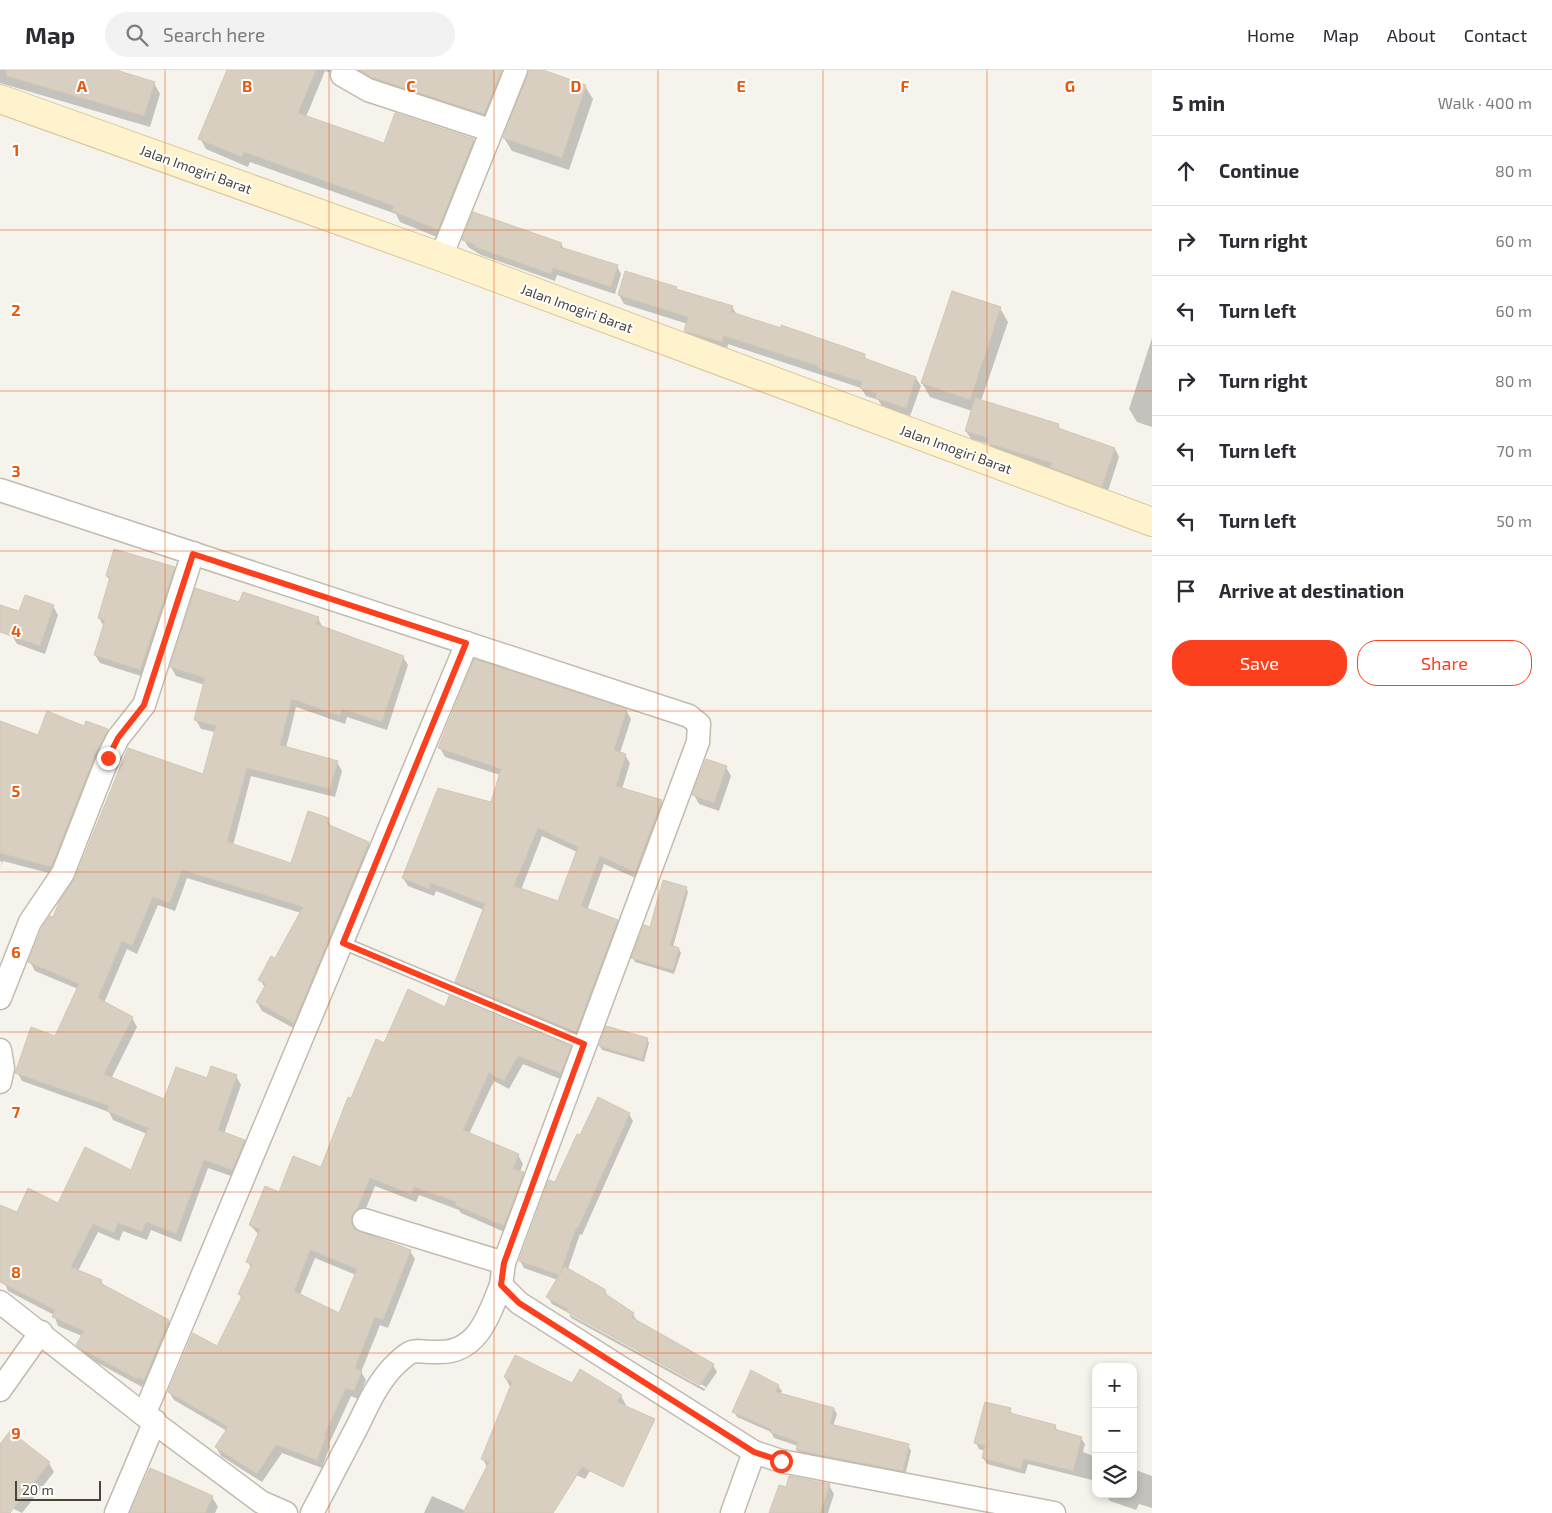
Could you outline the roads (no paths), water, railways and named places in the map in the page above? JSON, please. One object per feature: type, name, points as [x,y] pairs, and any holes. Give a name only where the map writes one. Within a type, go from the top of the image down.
[{"type":"main road","name":"Jalan Imogiri Barat","points":[[0,99],[441,257],[1152,522]]},
{"type":"street","points":[[441,257],[490,130],[516,70]]},
{"type":"street","points":[[342,75],[368,90],[490,130]]},
{"type":"street","points":[[0,490],[689,716],[699,724],[698,742],[504,1263],[501,1285],[487,1322],[464,1347],[444,1352],[416,1350],[407,1354],[392,1369],[375,1392],[312,1513]]},
{"type":"street","points":[[0,998],[30,922],[63,873],[108,758],[118,738],[144,705],[193,554]]},
{"type":"street","points":[[116,1513],[150,1418],[466,643]]},
{"type":"street","points":[[0,1050],[3,1068],[0,1082]]},
{"type":"street","points":[[364,1220],[504,1263]]},
{"type":"street","points":[[501,1285],[519,1303],[754,1452],[781,1461],[1054,1513]]},
{"type":"street","points":[[0,1302],[261,1502],[286,1513]]},
{"type":"street","points":[[0,1390],[41,1332]]},
{"type":"street","points":[[732,1513],[754,1452]]},
{"type":"lane","points":[[343,943],[584,1044]]}]
